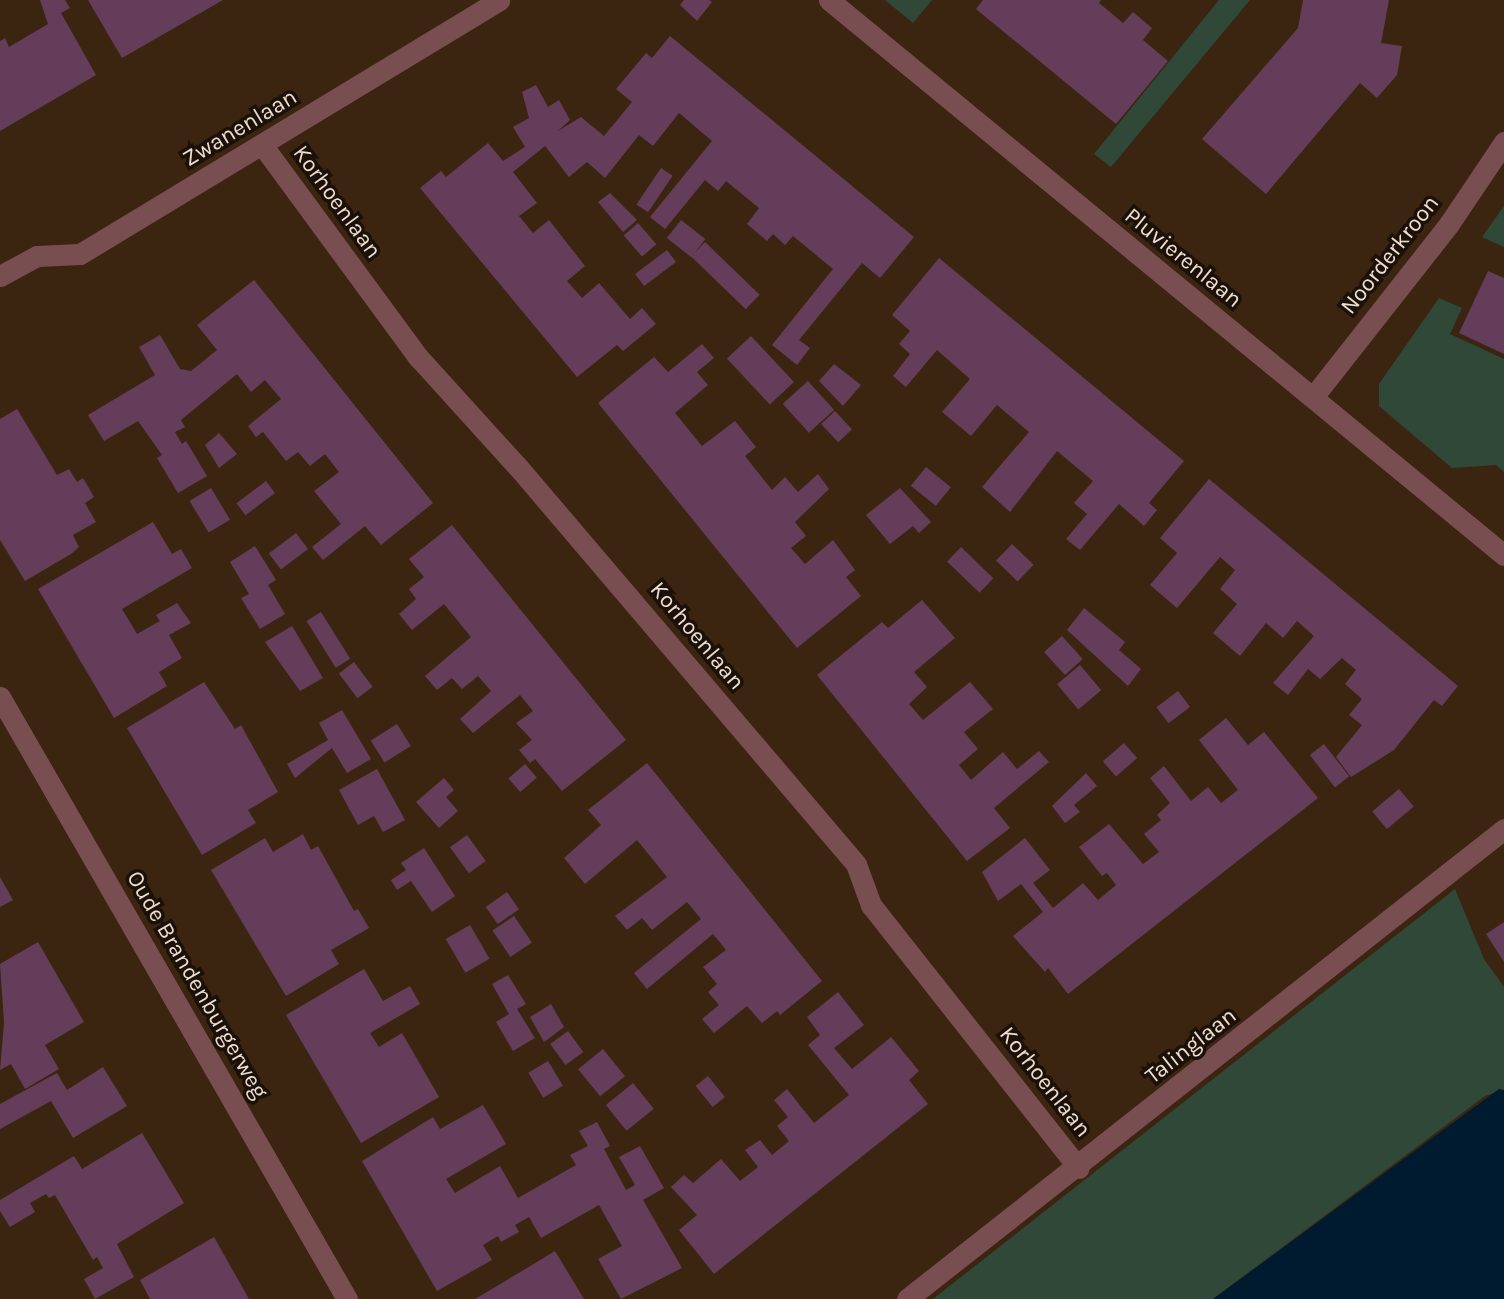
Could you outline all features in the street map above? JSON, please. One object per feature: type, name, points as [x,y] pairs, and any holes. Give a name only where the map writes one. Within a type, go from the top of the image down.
[{"type":"street","name":"Zwanenlaan","points":[[0,276],[37,256],[80,254],[263,146],[499,0]]},
{"type":"street","name":"Pluvierenlaan","points":[[829,0],[1504,555]]},
{"type":"street","name":"Noorderkroon","points":[[1313,397],[1449,225],[1504,142]]},
{"type":"street","name":"Korhoenlaan","points":[[263,146],[419,358],[518,467],[856,864],[871,905],[1079,1168]]},
{"type":"street","name":"Oude Brandenburgerweg","points":[[0,697],[348,1299]]},
{"type":"street","name":"Talinglaan","points":[[907,1299],[1079,1168],[1504,829]]},
{"type":"green space","points":[[885,0],[932,0],[913,23]]},
{"type":"green space","points":[[1219,0],[1250,0],[1111,167],[1094,154]]},
{"type":"green space","points":[[1504,206],[1504,247],[1482,237]]},
{"type":"green space","points":[[1439,298],[1462,308],[1450,334],[1504,359],[1504,472],[1496,465],[1452,468],[1379,406],[1379,384]]},
{"type":"green space","points":[[1455,889],[1484,959],[1504,987],[1504,1090],[1485,1096],[1213,1299],[933,1299]]},
{"type":"water","points":[[1499,1089],[1504,1090],[1504,1299],[1213,1299]]},
{"type":"building","points":[[40,0],[65,0],[70,8],[61,13],[96,75],[0,131],[0,41],[5,38],[9,47],[48,24]]},
{"type":"building","points":[[88,0],[223,0],[122,58]]},
{"type":"building","points":[[684,0],[712,2],[697,21],[680,5]]},
{"type":"building","points":[[983,0],[1101,0],[1099,3],[1123,23],[1133,12],[1152,28],[1143,40],[1168,61],[1116,124],[976,9]]},
{"type":"building","points":[[1303,0],[1389,0],[1381,43],[1402,46],[1397,75],[1377,98],[1360,83],[1266,194],[1202,139],[1298,28]]},
{"type":"building","points":[[670,36],[914,237],[880,278],[862,263],[799,340],[810,348],[797,365],[772,345],[833,269],[793,236],[785,245],[773,234],[767,241],[747,224],[759,208],[726,181],[718,191],[705,180],[665,229],[650,217],[712,141],[679,113],[653,146],[639,135],[605,178],[587,162],[569,177],[545,146],[513,172],[537,203],[519,216],[533,233],[549,220],[585,266],[567,281],[582,298],[599,283],[630,319],[642,308],[656,324],[623,351],[617,345],[577,377],[420,188],[441,171],[446,177],[488,143],[503,161],[525,147],[513,127],[529,118],[522,92],[536,85],[548,107],[559,100],[570,120],[558,131],[581,117],[604,136],[632,102],[616,89],[646,53],[652,58]]},
{"type":"building","points":[[661,168],[673,176],[648,212],[636,204]]},
{"type":"building","points":[[610,193],[637,220],[623,232],[598,202]]},
{"type":"building","points":[[681,220],[705,239],[691,257],[667,238]]},
{"type":"building","points":[[638,223],[656,244],[642,257],[624,235]]},
{"type":"building","points":[[705,242],[760,295],[746,309],[691,256]]},
{"type":"building","points":[[667,250],[676,262],[644,286],[635,274]]},
{"type":"building","points":[[939,258],[1184,461],[1149,503],[1157,510],[1144,526],[1119,504],[1080,550],[1066,539],[1087,514],[1074,503],[1093,481],[1057,451],[1010,512],[982,487],[1029,432],[997,405],[971,436],[942,412],[970,379],[937,350],[906,387],[893,376],[910,354],[899,344],[910,331],[892,315]]},
{"type":"building","points":[[1488,271],[1504,278],[1504,354],[1459,333]]},
{"type":"building","points":[[254,280],[433,503],[381,545],[365,526],[323,560],[312,547],[341,524],[314,491],[339,472],[325,454],[310,466],[298,452],[286,461],[263,432],[256,437],[248,426],[281,399],[265,380],[251,392],[237,374],[181,420],[185,427],[175,432],[182,444],[186,441],[207,476],[178,493],[157,458],[162,455],[138,421],[104,441],[88,415],[155,375],[139,347],[160,335],[180,369],[191,371],[217,350],[197,325]]},
{"type":"building","points":[[751,336],[794,382],[770,405],[727,359]]},
{"type":"building","points":[[702,344],[714,358],[697,372],[708,385],[675,413],[702,446],[735,421],[756,447],[745,456],[772,490],[785,477],[798,492],[818,474],[829,489],[795,522],[806,536],[791,548],[805,564],[833,540],[855,570],[846,577],[861,596],[797,648],[598,403],[654,357],[668,372]]},
{"type":"building","points":[[834,364],[861,385],[843,406],[819,381]]},
{"type":"building","points":[[808,381],[834,410],[809,433],[783,404]]},
{"type":"building","points":[[17,409],[57,475],[69,469],[77,482],[83,478],[94,497],[85,503],[96,522],[73,535],[79,547],[71,554],[25,581],[0,540],[0,419]]},
{"type":"building","points":[[835,411],[852,429],[838,442],[821,424]]},
{"type":"building","points":[[219,433],[237,454],[219,468],[205,445]]},
{"type":"building","points":[[926,467],[951,487],[936,506],[911,486]]},
{"type":"building","points":[[1209,479],[1458,686],[1442,706],[1434,700],[1394,750],[1351,777],[1336,757],[1362,725],[1349,715],[1362,699],[1345,684],[1356,670],[1342,658],[1320,679],[1308,669],[1288,695],[1273,683],[1314,636],[1297,621],[1283,638],[1266,623],[1240,656],[1213,633],[1237,604],[1220,589],[1235,570],[1220,557],[1177,608],[1150,585],[1177,553],[1160,538]]},
{"type":"building","points":[[266,481],[275,493],[245,515],[236,503]]},
{"type":"building","points":[[211,488],[230,520],[209,533],[190,501]]},
{"type":"building","points":[[900,488],[931,522],[919,533],[913,526],[890,544],[866,515]]},
{"type":"building","points":[[153,522],[172,554],[181,549],[192,568],[122,609],[137,634],[160,621],[156,615],[177,603],[191,623],[169,635],[182,658],[159,672],[167,686],[114,718],[38,589]]},
{"type":"building","points":[[452,525],[626,740],[562,791],[535,759],[530,763],[519,750],[532,740],[516,723],[533,711],[520,695],[473,733],[460,719],[491,691],[478,676],[462,689],[452,678],[437,690],[425,676],[471,637],[444,604],[412,630],[399,614],[416,599],[409,589],[424,577],[409,559]]},
{"type":"building","points":[[296,533],[308,549],[281,569],[269,553]]},
{"type":"building","points":[[1012,544],[1034,565],[1018,581],[996,561]]},
{"type":"building","points":[[255,546],[276,580],[268,585],[285,614],[260,629],[241,598],[249,594],[230,562]]},
{"type":"building","points":[[961,547],[993,578],[979,593],[947,561]]},
{"type":"building","points":[[922,600],[955,638],[914,672],[927,687],[909,704],[923,720],[970,682],[993,709],[964,732],[978,749],[959,765],[971,780],[1003,752],[1017,769],[1039,751],[1049,762],[994,808],[1010,828],[967,861],[817,675],[882,622],[888,628]]},
{"type":"building","points":[[1084,608],[1125,642],[1119,650],[1141,669],[1128,686],[1067,630]]},
{"type":"building","points":[[321,612],[350,659],[336,668],[307,621]]},
{"type":"building","points":[[292,626],[323,678],[300,691],[265,642]]},
{"type":"building","points":[[1062,636],[1083,659],[1065,675],[1044,652]]},
{"type":"building","points":[[354,662],[373,687],[357,698],[339,673]]},
{"type":"building","points":[[1080,665],[1101,690],[1078,710],[1057,684]]},
{"type":"building","points":[[204,682],[235,729],[241,725],[278,792],[248,810],[256,823],[202,855],[127,728]]},
{"type":"building","points":[[1178,691],[1190,707],[1168,723],[1156,707]]},
{"type":"building","points":[[342,710],[371,759],[347,773],[332,748],[295,778],[287,764],[328,740],[319,723]]},
{"type":"building","points":[[1226,718],[1248,745],[1264,732],[1318,798],[1068,994],[1048,968],[1045,972],[1013,936],[1043,912],[1021,884],[998,901],[982,872],[1025,838],[1050,870],[1033,883],[1053,908],[1083,883],[1098,900],[1116,885],[1107,873],[1102,876],[1079,847],[1109,824],[1143,864],[1159,852],[1144,834],[1161,820],[1157,815],[1170,803],[1150,778],[1164,766],[1191,801],[1208,787],[1221,803],[1238,790],[1199,740]]},
{"type":"building","points":[[397,724],[411,746],[384,762],[371,740]]},
{"type":"building","points":[[1124,743],[1137,758],[1116,776],[1103,761]]},
{"type":"building","points":[[1324,744],[1349,776],[1335,787],[1310,755]]},
{"type":"building","points":[[647,763],[822,981],[780,1015],[777,1011],[762,1023],[747,1006],[714,1033],[702,1019],[719,1005],[708,992],[717,984],[703,967],[726,950],[713,934],[647,989],[634,973],[701,919],[687,902],[652,930],[642,918],[627,930],[615,916],[667,877],[637,840],[585,884],[564,858],[601,825],[588,810]]},
{"type":"building","points":[[525,764],[537,778],[520,792],[508,778]]},
{"type":"building","points":[[377,769],[405,820],[383,832],[374,816],[358,825],[339,790]]},
{"type":"building","points":[[1086,773],[1097,786],[1074,805],[1080,812],[1065,823],[1052,806]]},
{"type":"building","points":[[444,778],[454,790],[446,797],[458,811],[439,828],[416,802]]},
{"type":"building","points":[[1399,789],[1414,807],[1387,829],[1372,811]]},
{"type":"building","points":[[303,834],[311,850],[318,846],[354,911],[358,909],[369,928],[331,950],[339,964],[286,996],[211,870],[265,838],[273,852]]},
{"type":"building","points":[[467,835],[486,861],[469,873],[450,847]]},
{"type":"building","points":[[424,848],[455,896],[432,912],[411,881],[397,890],[391,880],[406,870],[401,863]]},
{"type":"building","points":[[0,877],[13,900],[0,907]]},
{"type":"building","points":[[507,892],[519,909],[498,924],[486,907]]},
{"type":"building","points":[[514,916],[532,943],[510,957],[492,931]]},
{"type":"building","points":[[1504,922],[1504,962],[1486,934]]},
{"type":"building","points":[[470,925],[490,959],[465,973],[446,939]]},
{"type":"building","points":[[38,942],[84,1022],[45,1045],[59,1069],[25,1089],[11,1064],[0,1070],[4,1022],[0,964]]},
{"type":"building","points":[[364,969],[383,1001],[410,986],[420,1004],[370,1033],[379,1047],[402,1033],[439,1097],[361,1143],[286,1015]]},
{"type":"building","points":[[508,975],[526,1004],[517,1009],[535,1038],[513,1051],[496,1022],[509,1014],[492,984]]},
{"type":"building","points":[[838,992],[864,1025],[834,1048],[852,1069],[891,1037],[919,1071],[909,1080],[928,1104],[714,1274],[679,1230],[697,1215],[671,1187],[684,1175],[693,1183],[721,1159],[740,1181],[758,1167],[745,1150],[760,1140],[772,1155],[789,1141],[777,1126],[788,1117],[774,1100],[787,1089],[814,1123],[849,1095],[808,1045],[820,1035],[807,1017]]},
{"type":"building","points":[[551,1004],[564,1027],[544,1042],[530,1017]]},
{"type":"building","points":[[568,1031],[583,1052],[565,1065],[550,1044]]},
{"type":"building","points":[[603,1049],[625,1076],[600,1096],[578,1069]]},
{"type":"building","points":[[548,1061],[563,1086],[543,1098],[528,1073]]},
{"type":"building","points":[[103,1067],[127,1106],[73,1138],[51,1101],[0,1129],[0,1104],[57,1073],[67,1090]]},
{"type":"building","points":[[708,1076],[725,1097],[713,1107],[696,1086]]},
{"type":"building","points":[[633,1083],[654,1109],[627,1131],[606,1105]]},
{"type":"building","points":[[483,1105],[506,1144],[446,1179],[455,1193],[500,1166],[518,1198],[576,1165],[570,1155],[588,1146],[579,1131],[597,1122],[610,1146],[604,1149],[626,1190],[635,1185],[619,1157],[640,1146],[664,1188],[643,1200],[682,1268],[621,1299],[598,1259],[622,1246],[599,1205],[541,1238],[529,1217],[515,1225],[519,1232],[501,1242],[498,1236],[483,1245],[492,1260],[437,1291],[362,1161],[433,1117],[440,1129]]},
{"type":"building","points":[[142,1133],[184,1203],[117,1244],[134,1277],[95,1299],[84,1279],[103,1268],[97,1257],[93,1260],[55,1195],[49,1198],[46,1194],[30,1203],[35,1212],[10,1227],[0,1211],[0,1200],[74,1156],[82,1169]]},
{"type":"building","points":[[214,1237],[249,1299],[150,1299],[140,1280]]},
{"type":"building","points":[[555,1251],[584,1299],[475,1299],[527,1268]]}]
